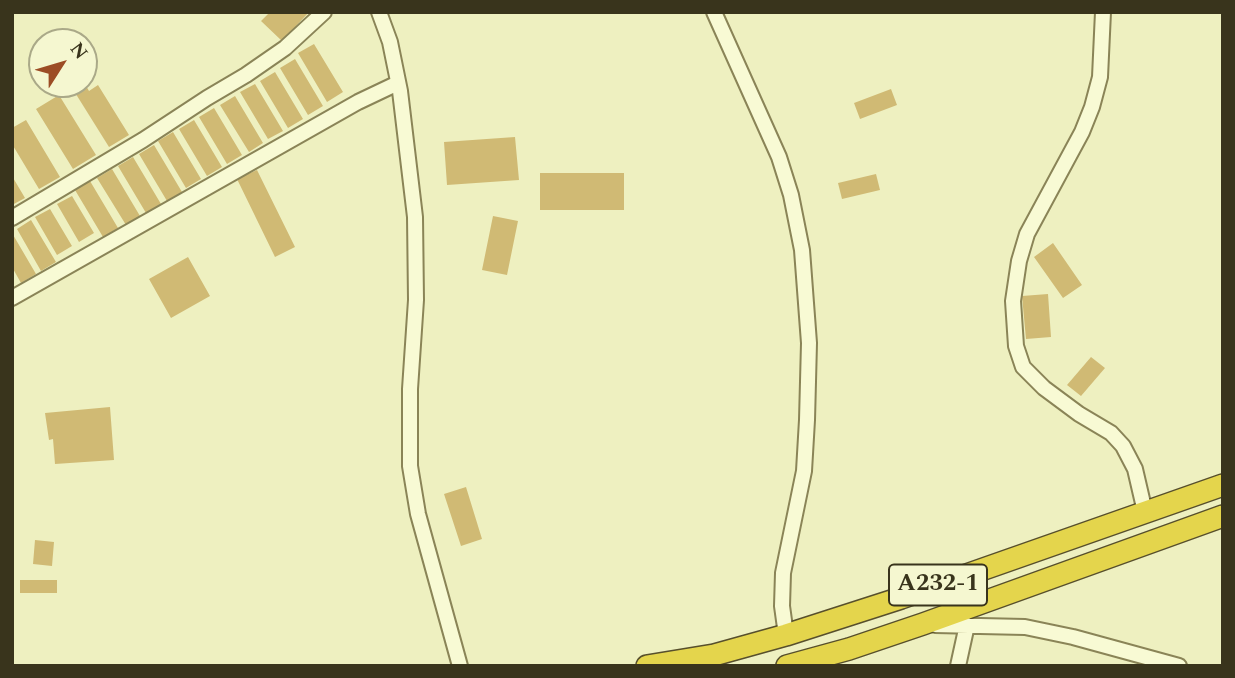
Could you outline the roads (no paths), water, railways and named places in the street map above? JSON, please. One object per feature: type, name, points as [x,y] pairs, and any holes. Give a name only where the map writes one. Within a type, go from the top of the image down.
[{"type":"highway","name":"A232-1","points":[[647,666],[714,655],[786,635],[901,598],[1223,485]]},
{"type":"highway","points":[[1200,493],[1215,518]]},
{"type":"highway","name":"A232-1","points":[[787,666],[923,624],[1215,518]]},
{"type":"street","points":[[12,218],[246,75],[285,48],[324,12]]},
{"type":"street","points":[[379,12],[390,42],[398,83],[415,217],[416,300],[411,389],[411,466],[418,514],[460,666]]},
{"type":"street","points":[[714,12],[779,157],[791,195],[802,250],[809,343],[807,421],[804,471],[783,573],[782,606],[786,635]]},
{"type":"street","points":[[1103,12],[1100,77],[1092,107],[1082,132],[1027,234],[1019,261],[1013,300],[1016,346],[1023,367],[1044,388],[1111,433],[1123,446],[1135,469],[1145,512]]},
{"type":"street","points":[[12,298],[347,108],[398,83]]},
{"type":"street","points":[[923,624],[1025,627],[1179,666]]},
{"type":"street","points":[[958,666],[967,625]]}]
